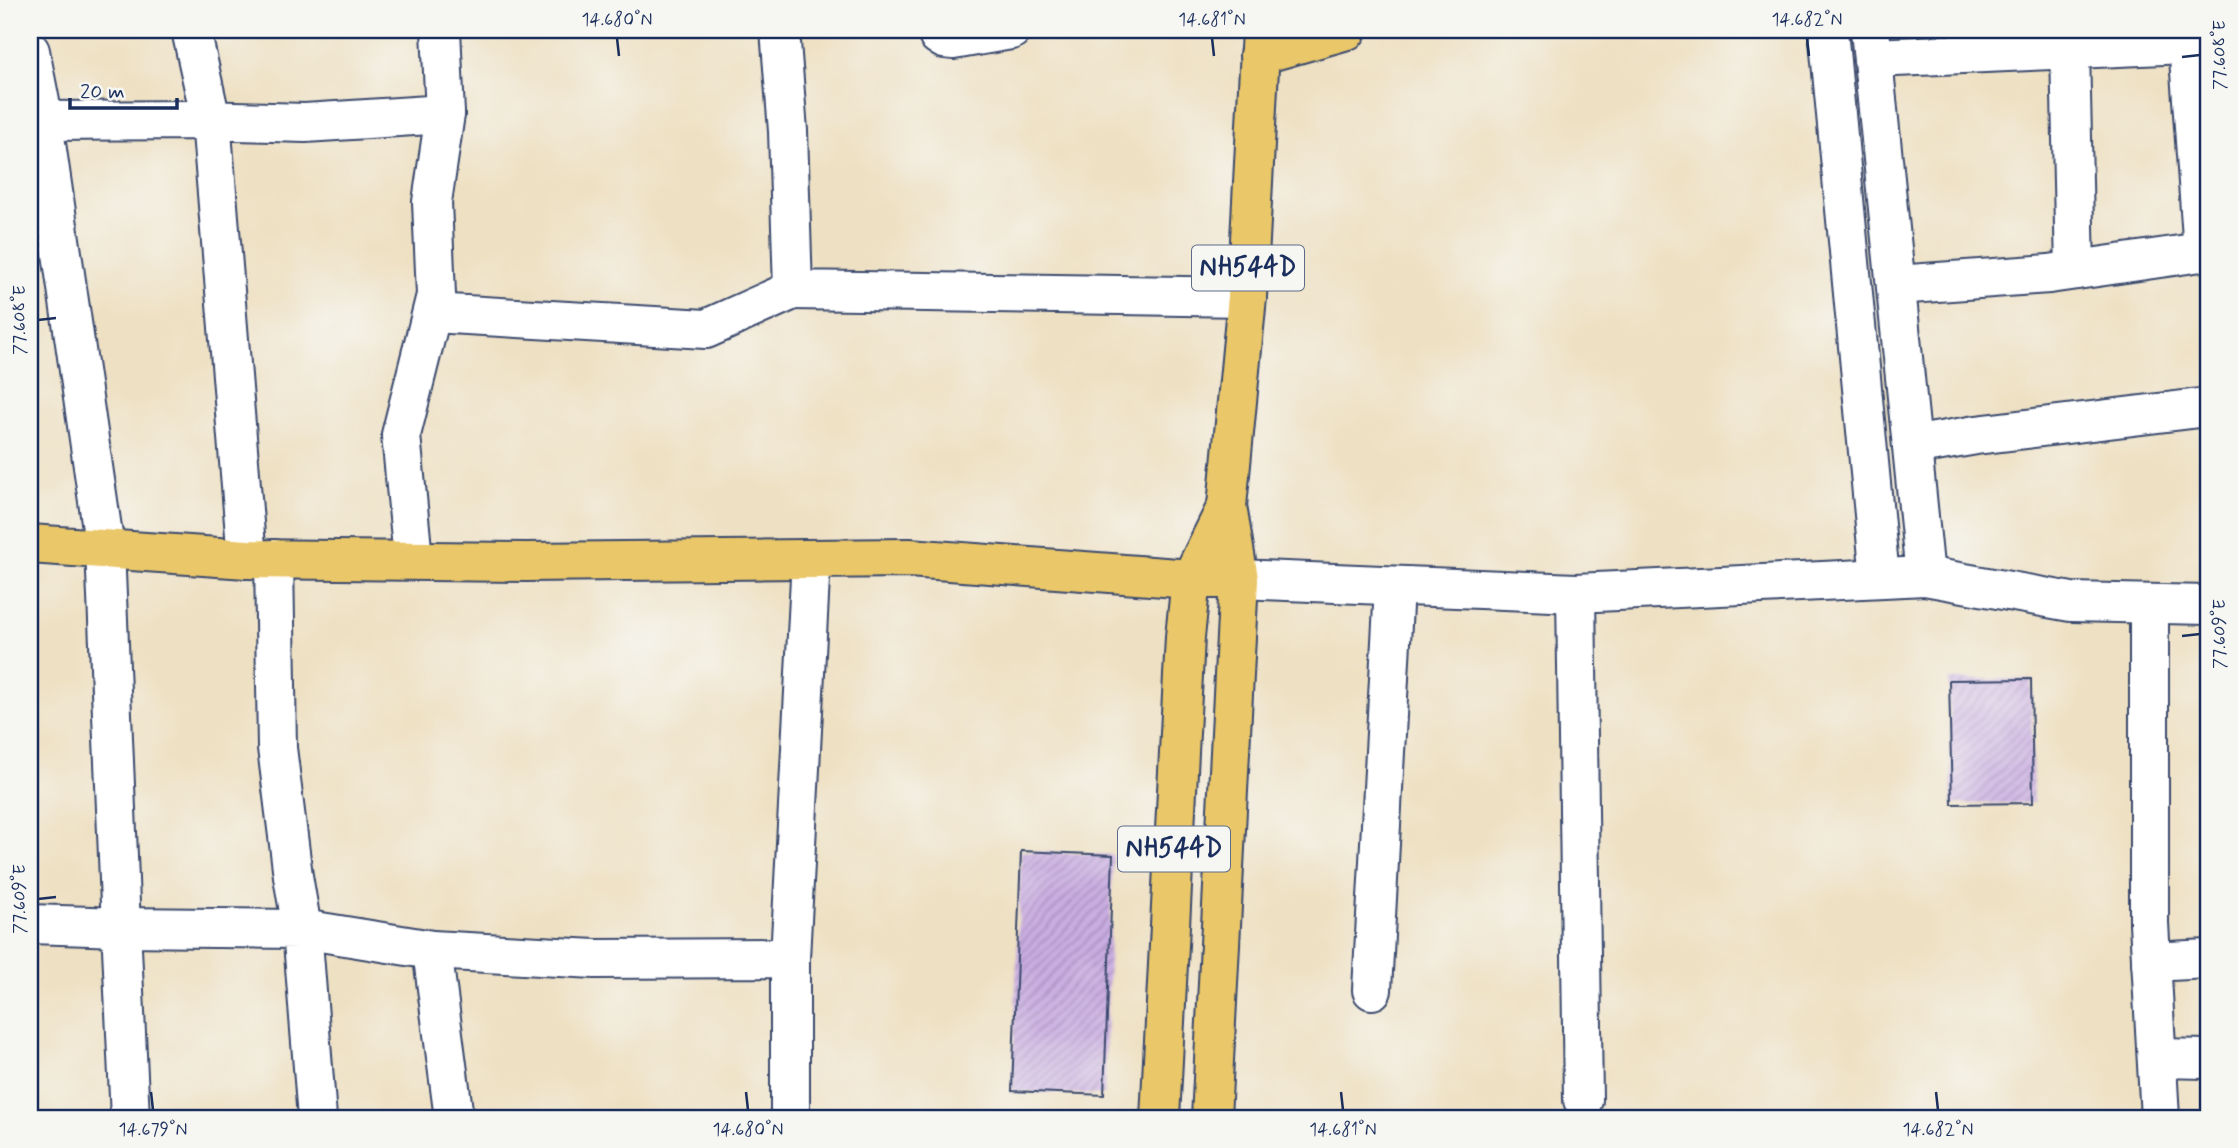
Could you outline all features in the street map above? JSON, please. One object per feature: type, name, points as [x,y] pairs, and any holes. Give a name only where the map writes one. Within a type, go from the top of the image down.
[{"type":"main road","name":"NH544D","points":[[1212,1118],[1239,579],[1227,506],[1247,297],[1260,43],[1347,30]]},
{"type":"main road","name":"NH544D","points":[[1160,1118],[1185,637],[1191,579],[1227,506]]},
{"type":"main road","points":[[30,544],[261,559],[526,562],[908,558],[1191,579],[1239,579]]},
{"type":"street","points":[[191,30],[211,120],[261,559],[277,748],[302,929],[317,1118]]},
{"type":"street","points":[[413,559],[401,435],[436,295],[432,201],[445,114],[440,30]]},
{"type":"street","points":[[780,30],[788,131],[793,290]]},
{"type":"street","points":[[937,30],[938,35],[944,39],[953,40],[1011,30]]},
{"type":"street","points":[[1828,30],[1880,578]]},
{"type":"street","points":[[1896,285],[2049,274],[2205,251],[2198,43],[2070,50],[1872,44],[1912,446],[1925,576]]},
{"type":"street","points":[[2070,50],[2075,270]]},
{"type":"street","points":[[30,51],[36,120],[105,549],[130,1118]]},
{"type":"street","points":[[36,120],[305,123],[445,114]]},
{"type":"street","points":[[432,313],[706,330],[793,290],[1247,297]]},
{"type":"street","points":[[1912,446],[1976,435],[2208,407]]},
{"type":"street","points":[[790,1118],[790,958],[811,559]]},
{"type":"street","points":[[1239,579],[1576,593],[1925,576],[2071,602],[2208,605]]},
{"type":"street","points":[[1372,990],[1394,587]]},
{"type":"street","points":[[1576,593],[1583,1100]]},
{"type":"street","points":[[2149,604],[2151,962],[2160,1118]]},
{"type":"street","points":[[30,924],[302,929],[432,950],[595,959],[790,958]]},
{"type":"street","points":[[432,950],[454,1118]]},
{"type":"street","points":[[2151,962],[2208,959]]},
{"type":"street","points":[[2157,1058],[2208,1059]]},
{"type":"building","points":[[2031,679],[2033,803],[1952,804],[1949,680]]},
{"type":"building","points":[[1021,851],[1113,855],[1104,1095],[1012,1091]]}]
